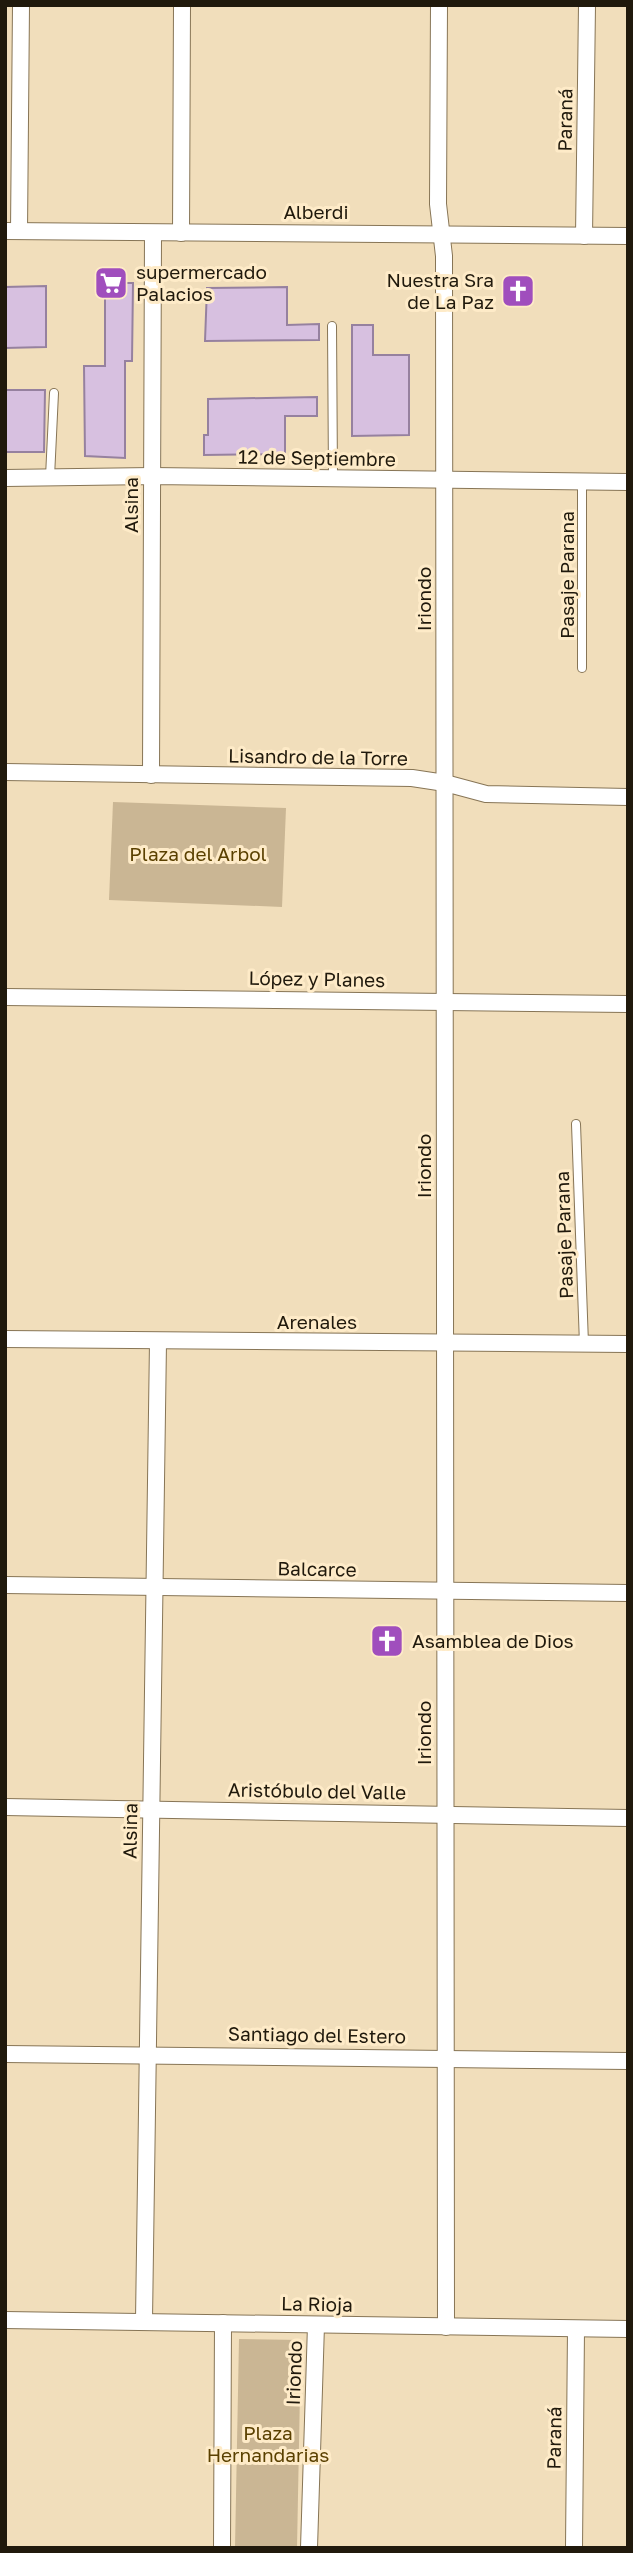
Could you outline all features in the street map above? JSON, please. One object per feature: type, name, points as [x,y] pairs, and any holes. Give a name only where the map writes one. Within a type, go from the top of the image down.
[{"type":"street","points":[[12,231],[21,5]]},
{"type":"street","points":[[181,233],[182,5]]},
{"type":"street","name":"Iriondo","points":[[439,5],[438,204],[444,256],[446,2327]]},
{"type":"street","name":"Paraná","points":[[584,236],[587,5]]},
{"type":"street","name":"Alberdi","points":[[12,231],[628,236]]},
{"type":"street","name":"Alsina","points":[[151,775],[153,234]]},
{"type":"street","name":"12 de Septiembre","points":[[5,478],[152,476],[628,482]]},
{"type":"street","name":"Lisandro de la Torre","points":[[5,772],[412,778],[486,794],[628,797]]},
{"type":"street","name":"López y Planes","points":[[5,997],[628,1004]]},
{"type":"street","name":"Arenales","points":[[5,1339],[628,1345]]},
{"type":"street","name":"Alsina","points":[[144,2320],[158,1342]]},
{"type":"street","name":"Balcarce","points":[[5,1585],[628,1593]]},
{"type":"street","name":"Aristóbulo del Valle","points":[[5,1807],[628,1818]]},
{"type":"street","name":"Santiago del Estero","points":[[5,2054],[628,2061]]},
{"type":"street","name":"La Rioja","points":[[5,2320],[628,2329]]},
{"type":"street","points":[[222,2548],[223,2323]]},
{"type":"street","name":"Iriondo","points":[[309,2548],[316,2325]]},
{"type":"street","name":"Paraná","points":[[574,2548],[576,2329]]},
{"type":"lane","points":[[332,326],[333,479]]},
{"type":"lane","points":[[50,477],[54,393]]},
{"type":"lane","name":"Pasaje Parana","points":[[582,482],[582,668]]},
{"type":"lane","name":"Pasaje Parana","points":[[576,1124],[584,1344]]},
{"type":"green space","name":"Plaza del Arbol","points":[[113,802],[286,808],[282,907],[109,900]]},
{"type":"green space","name":"Plaza Hernandarias","points":[[239,2339],[301,2340],[297,2548],[235,2548]]},
{"type":"building","points":[[105,283],[133,283],[132,361],[125,361],[125,458],[85,456],[84,366],[105,366]]},
{"type":"building","points":[[46,286],[46,347],[5,348],[5,287]]},
{"type":"building","points":[[287,287],[287,325],[319,324],[319,340],[205,341],[207,288]]},
{"type":"building","points":[[352,325],[373,325],[373,355],[409,355],[409,435],[352,436]]},
{"type":"building","points":[[5,390],[45,390],[44,452],[5,452]]},
{"type":"building","points":[[317,397],[317,416],[285,416],[285,454],[204,455],[204,435],[208,435],[208,399]]},
{"type":"place","name":"supermercado Palacios","points":[[111,283]]},
{"type":"place","name":"Nuestra Sra de La Paz","points":[[518,291]]},
{"type":"place","name":"Asamblea de Dios","points":[[387,1641]]}]
